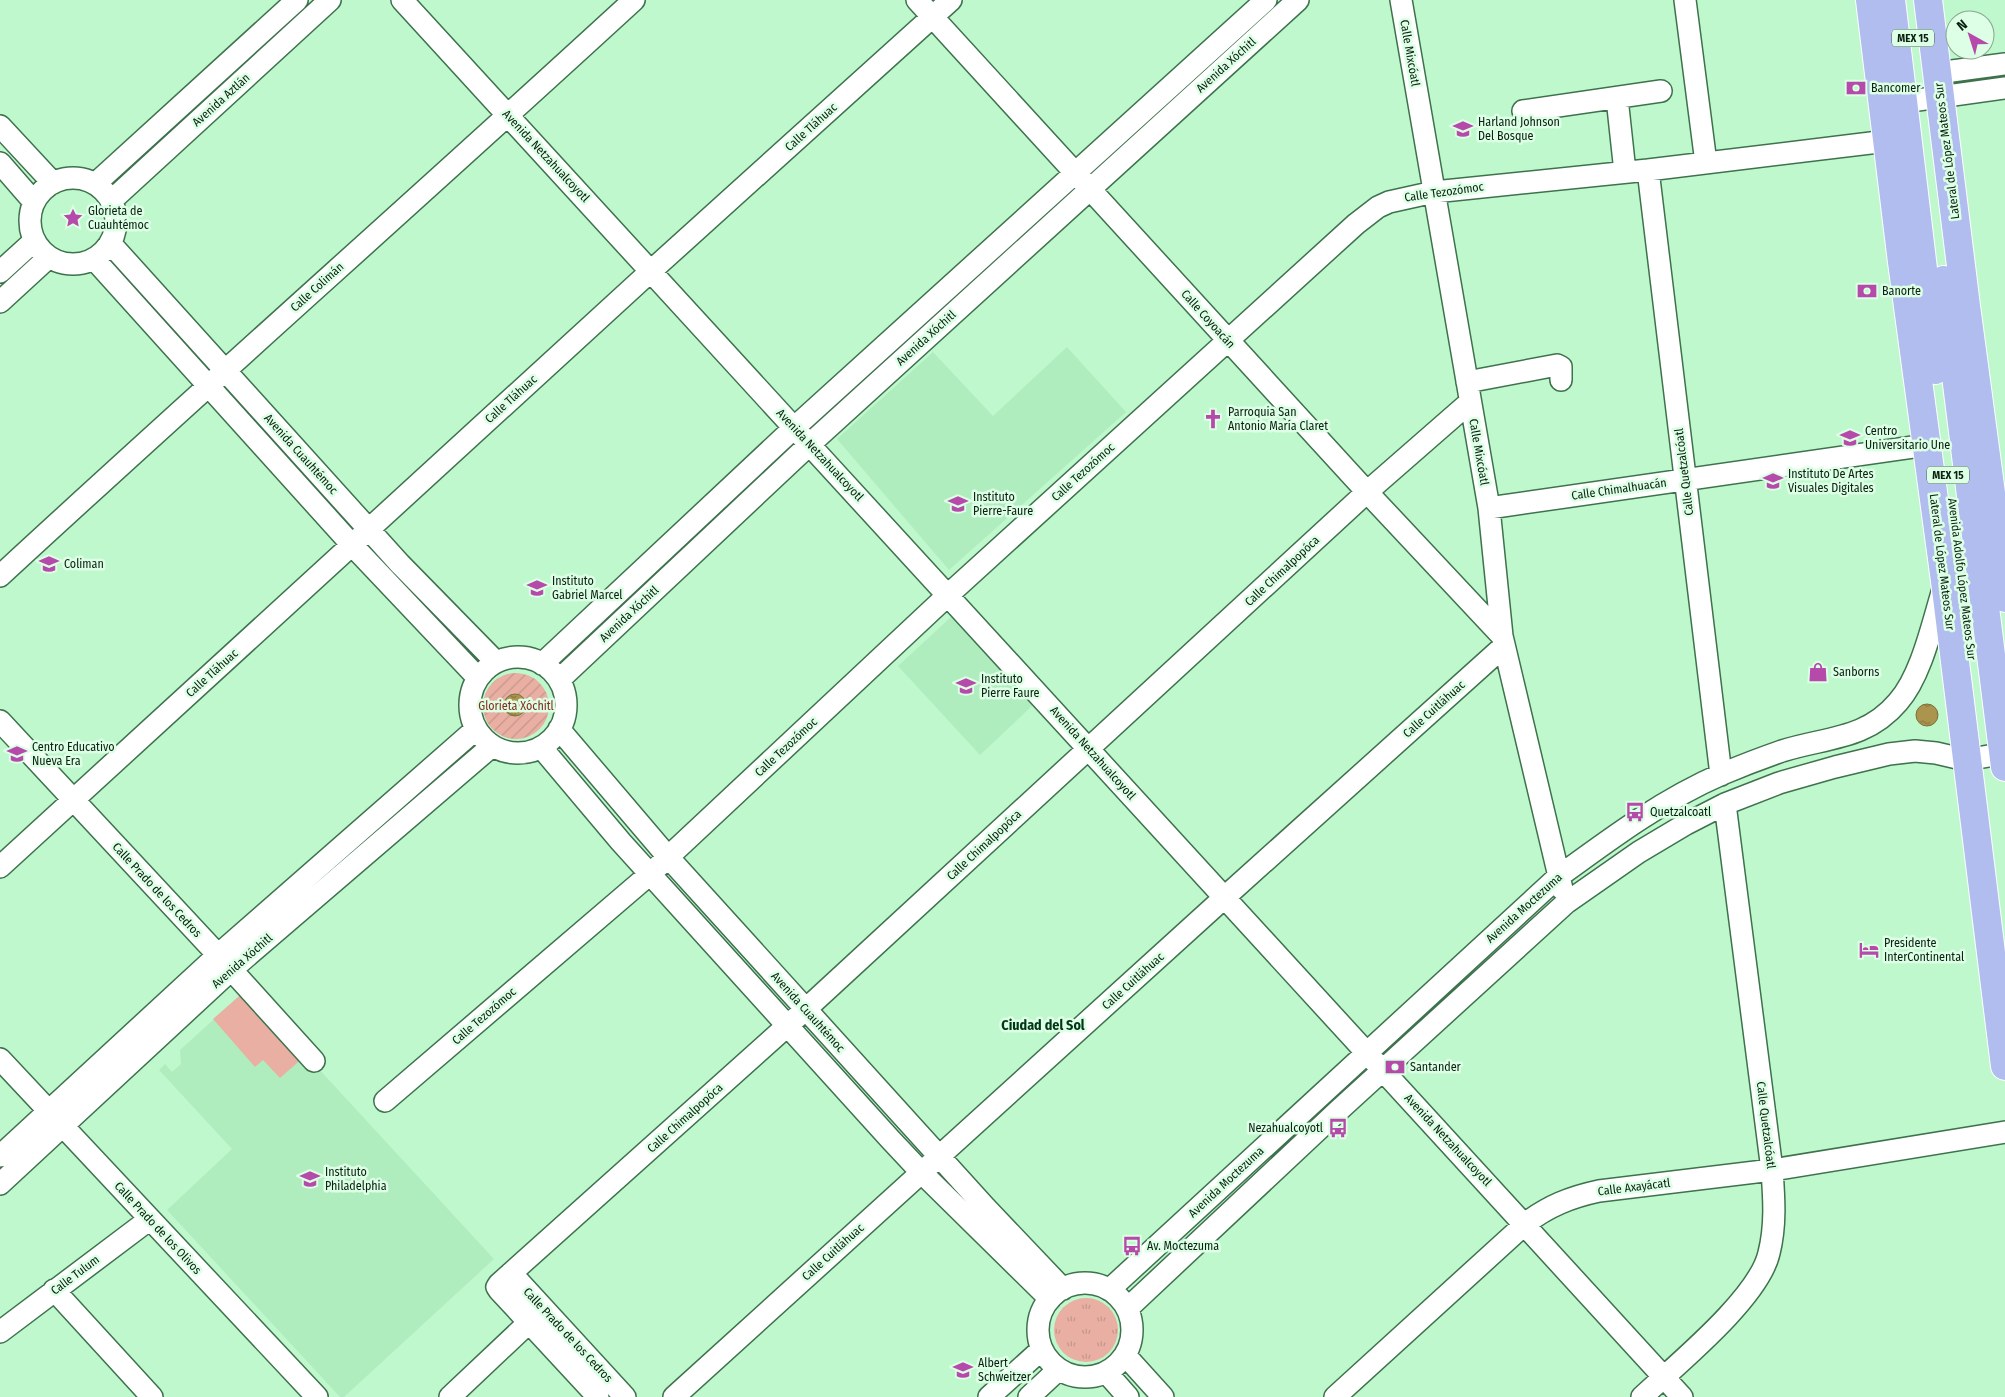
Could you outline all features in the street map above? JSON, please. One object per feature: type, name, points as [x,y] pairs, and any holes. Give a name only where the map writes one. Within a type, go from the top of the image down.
[{"type":"main road","name":"Lateral de López Mateos Sur","points":[[1870,0],[1917,95],[1966,306],[2005,598]]},
{"type":"main road","name":"Avenida Adolfo López Mateos Sur","points":[[1891,0],[1917,95]]},
{"type":"main road","name":"Avenida Adolfo López Mateos Sur","points":[[1908,0],[1917,95],[1993,758],[2005,919]]},
{"type":"main road","name":"Lateral de López Mateos Sur","points":[[1928,0],[1917,95],[1887,140],[1945,581],[1993,758],[2005,1066]]},
{"type":"street","name":"Avenida Aztlán","points":[[95,184],[297,0]]},
{"type":"street","name":"Avenida Aztlán","points":[[111,201],[330,0]]},
{"type":"street","name":"Avenida Netzahualcoyotl","points":[[402,0],[1682,1397]]},
{"type":"street","name":"Calle Colimán","points":[[0,576],[208,385],[508,116],[634,0]]},
{"type":"street","name":"Calle Coyoacán","points":[[917,0],[1503,641]]},
{"type":"street","name":"Calle Tláhuac","points":[[0,867],[651,271],[951,0]]},
{"type":"street","name":"Avenida Xóchitl","points":[[542,664],[795,427],[1266,0]]},
{"type":"street","name":"Avenida Xóchitl","points":[[559,680],[810,444],[1298,0]]},
{"type":"street","name":"Calle Mixcóatl","points":[[1401,0],[1489,508],[1503,641],[1558,877],[1566,902]]},
{"type":"street","points":[[1685,0],[1706,163]]},
{"type":"street","points":[[1917,95],[2005,64]]},
{"type":"street","points":[[1917,95],[2005,88]]},
{"type":"street","points":[[1523,111],[1660,91]]},
{"type":"street","points":[[1617,98],[1625,172]]},
{"type":"street","points":[[0,126],[53,183]]},
{"type":"street","name":"Calle Tezozómoc","points":[[384,1101],[650,874],[948,595],[1367,214],[1399,198],[1434,192],[1648,170],[1887,140]]},
{"type":"street","points":[[0,163],[34,202]]},
{"type":"street","name":"Calle Quetzalcóatl","points":[[1648,170],[1721,775]]},
{"type":"street","points":[[70,178],[78,178],[95,184],[101,188],[111,201],[116,222],[110,243],[94,259],[72,264],[56,261],[41,250],[34,240],[30,218],[34,202],[39,194],[53,183],[70,178]]},
{"type":"street","points":[[0,272],[34,240]]},
{"type":"street","name":"Avenida Cuauhtémoc","points":[[110,243],[400,564],[496,662]]},
{"type":"street","points":[[0,302],[49,257]]},
{"type":"street","name":"Avenida Cuauhtémoc","points":[[94,259],[352,545],[478,678]]},
{"type":"street","points":[[1469,392],[1557,365],[1561,367],[1561,380]]},
{"type":"street","name":"Calle Chimalpopóca","points":[[504,1280],[806,1009],[1367,492],[1469,392]]},
{"type":"street","name":"Calle Chimalhuacán","points":[[1489,508],[1927,446]]},
{"type":"street","name":"Avenida Moctezuma","points":[[1110,1290],[1367,1051],[1558,877],[1623,829],[1672,800],[1721,775],[1782,751],[1854,733],[1878,723],[1899,702],[1916,674],[1945,581]]},
{"type":"street","name":"Calle Cuitláhuac","points":[[674,1397],[1225,897],[1503,641]]},
{"type":"street","points":[[524,658],[542,664],[552,671],[559,680],[565,696],[565,713],[559,729],[548,742],[534,750],[517,753],[492,746],[476,729],[470,709],[472,693],[478,678],[496,662],[505,659],[524,658]]},
{"type":"street","name":"Calle Prado de los Cedros","points":[[0,721],[314,1060]]},
{"type":"street","name":"Avenida Xóchitl","points":[[0,1184],[56,1119],[476,729]]},
{"type":"street","name":"Avenida Cuauhtémoc","points":[[559,729],[668,857],[939,1157],[1057,1294]]},
{"type":"street","name":"Avenida Xóchitl","points":[[224,962],[492,746]]},
{"type":"street","name":"Avenida Cuauhtémoc","points":[[541,747],[650,874],[921,1172],[1057,1294]]},
{"type":"street","name":"Avenida Moctezuma","points":[[1127,1309],[1566,902],[1639,852],[1686,824],[1725,804],[1835,767],[1890,754],[1915,751],[1993,758]]},
{"type":"street","name":"Calle Quetzalcóatl","points":[[1642,1397],[1740,1304],[1761,1272],[1769,1255],[1775,1217],[1772,1170],[1725,804]]},
{"type":"street","name":"Calle Prado de los Olivos","points":[[0,1058],[316,1397]]},
{"type":"street","name":"Avenida Xóchitl","points":[[0,1156],[56,1119]]},
{"type":"street","name":"Calle Axayácatl","points":[[1335,1397],[1525,1224],[1540,1213],[1576,1196],[1599,1191],[1772,1170],[2005,1132]]},
{"type":"street","name":"Calle Tulum","points":[[0,1332],[150,1218]]},
{"type":"street","name":"Calle Prado de los Cedros","points":[[504,1280],[536,1315],[625,1397]]},
{"type":"street","points":[[1076,1284],[1090,1284],[1110,1290],[1122,1301],[1127,1309],[1132,1327],[1132,1337],[1125,1355],[1114,1368],[1099,1375],[1082,1377],[1059,1370],[1046,1357],[1039,1340],[1039,1323],[1045,1306],[1057,1294],[1076,1284]]},
{"type":"street","points":[[54,1290],[152,1397]]},
{"type":"street","points":[[450,1397],[536,1315]]},
{"type":"street","name":"Calle Prado de los Cedros","points":[[536,1315],[598,1397]]},
{"type":"street","points":[[989,1397],[1042,1349]]},
{"type":"street","points":[[1125,1355],[1163,1397]]},
{"type":"street","points":[[1029,1397],[1059,1370]]},
{"type":"street","points":[[1106,1372],[1128,1397]]},
{"type":"shaded area","name":"Instituto Pierre-Faure","points":[[1067,347],[1126,412],[949,570],[837,439],[933,352],[993,416]]},
{"type":"shaded area","name":"Instituto Pierre Faure","points":[[951,617],[1033,705],[980,755],[898,666]]},
{"type":"shaded area","name":"Instituto Philadelphia","points":[[246,990],[494,1259],[344,1397],[340,1397],[167,1210],[232,1149],[159,1070],[165,1064],[172,1072],[181,1064],[180,1050]]},
{"type":"green space","name":"Glorieta Xóchitl","points":[[509,673],[523,673],[535,678],[544,687],[549,699],[547,719],[540,730],[523,739],[509,739],[497,734],[488,725],[483,713],[483,699],[488,687],[497,678]]},
{"type":"green space","points":[[246,990],[305,1056],[280,1078],[263,1060],[255,1067],[213,1019]]},
{"type":"green space","points":[[1086,1298],[1104,1304],[1112,1312],[1118,1330],[1112,1348],[1104,1356],[1086,1362],[1068,1356],[1060,1348],[1054,1330],[1060,1312],[1068,1304]]},
{"type":"water","points":[[515,694],[523,697],[526,705],[523,713],[515,716],[507,713],[504,705],[507,697]]},
{"type":"water","points":[[1927,704],[1935,707],[1938,715],[1935,723],[1927,726],[1919,723],[1916,715],[1919,707]]},
{"type":"place","name":"Bancomer","points":[[1856,88]]},
{"type":"place","name":"Harland Johnson Del Bosque","points":[[1463,129]]},
{"type":"place","name":"Glorieta de Cuauhtémoc","points":[[73,218]]},
{"type":"place","name":"Banorte","points":[[1867,291]]},
{"type":"place","name":"Parroquia San Antonio María Claret","points":[[1213,419]]},
{"type":"place","name":"Centro Universitario Une","points":[[1850,438]]},
{"type":"place","name":"Instituto De Artes Visuales Digitales","points":[[1773,481]]},
{"type":"place","name":"Instituto Pierre-Faure","points":[[958,504]]},
{"type":"place","name":"Coliman","points":[[49,564]]},
{"type":"place","name":"Instituto Gabriel Marcel","points":[[537,588]]},
{"type":"place","name":"Sanborns","points":[[1818,672]]},
{"type":"place","name":"Instituto Pierre Faure","points":[[966,686]]},
{"type":"place","name":"Centro Educativo Nueva Era","points":[[17,754]]},
{"type":"place","name":"Quetzalcoatl","points":[[1635,812]]},
{"type":"place","name":"Presidente InterContinental","points":[[1869,950]]},
{"type":"place","name":"Santander","points":[[1395,1067]]},
{"type":"place","name":"Nezahualcoyotl","points":[[1338,1128]]},
{"type":"place","name":"Instituto Philadelphia","points":[[310,1179]]},
{"type":"place","name":"Av. Moctezuma","points":[[1132,1246]]},
{"type":"place","name":"Albert Schweitzer","points":[[963,1370]]},
{"type":"district","name":"Ciudad del Sol","points":[[1043,1025]]}]
